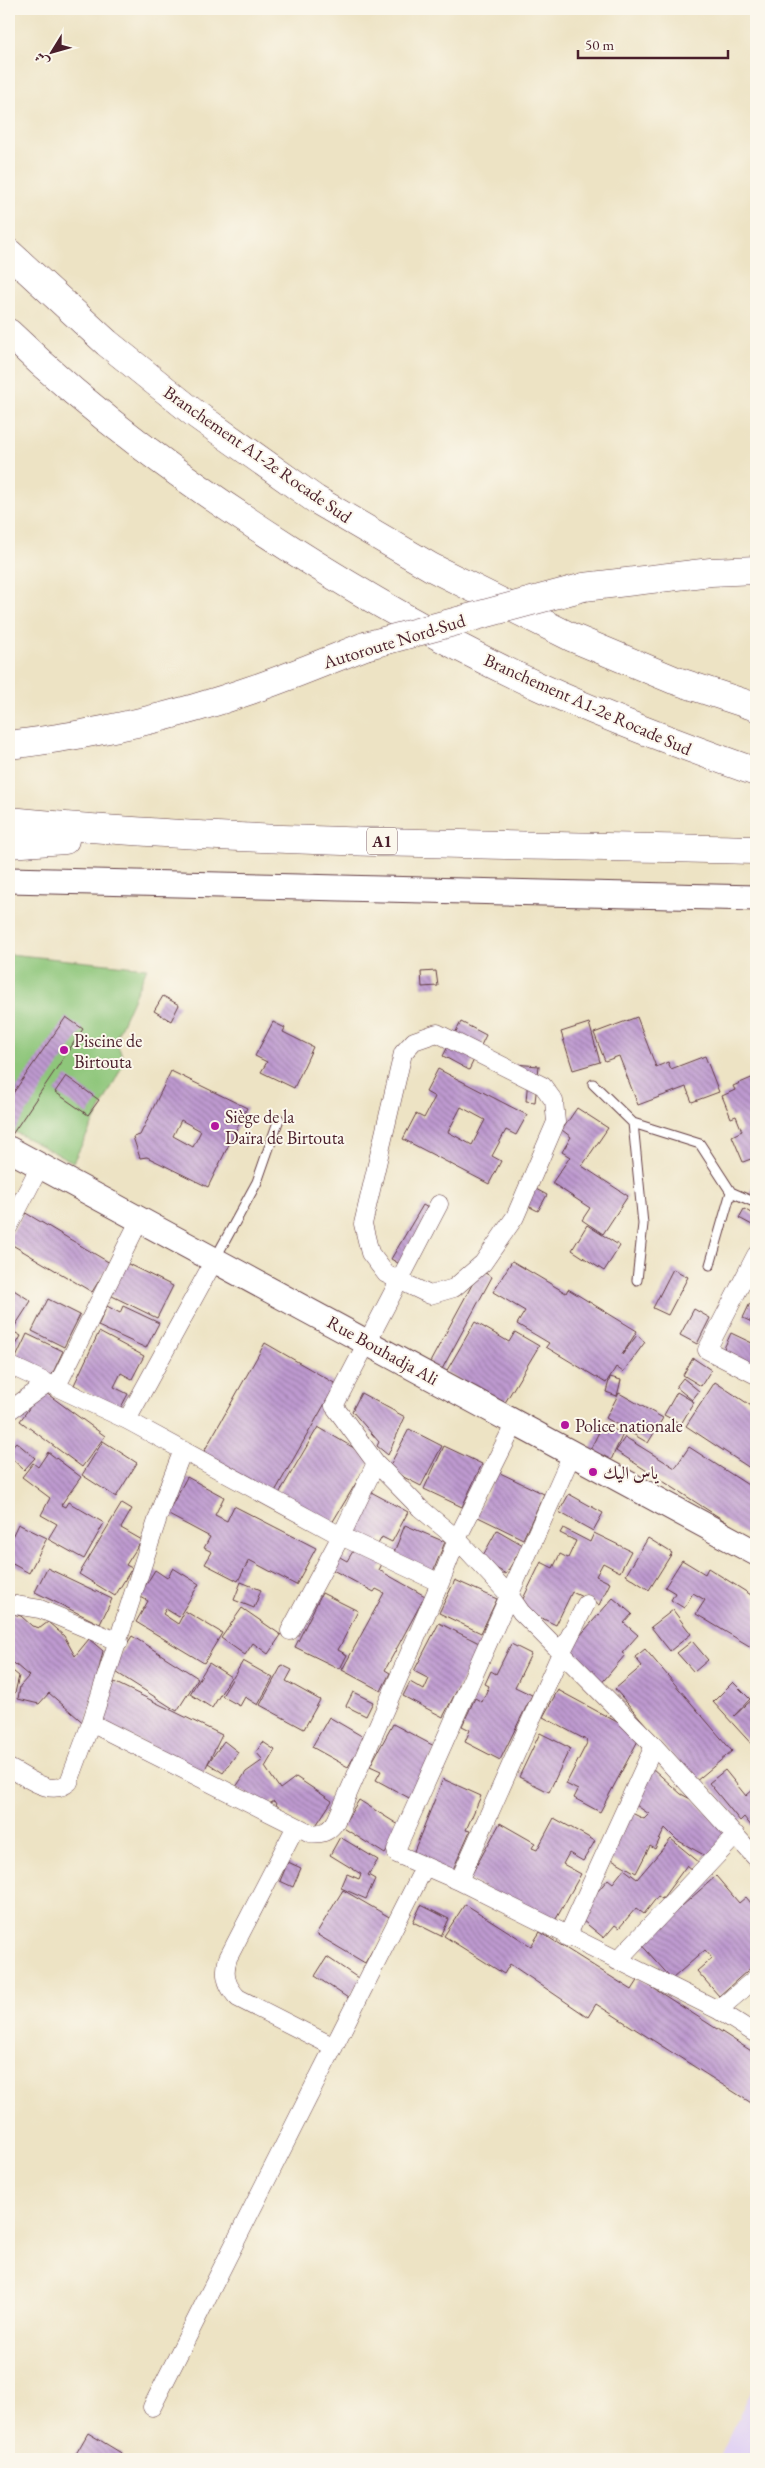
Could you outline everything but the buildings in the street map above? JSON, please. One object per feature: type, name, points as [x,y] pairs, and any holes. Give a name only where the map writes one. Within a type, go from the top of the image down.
[{"type":"highway","name":"Branchement A1-2e Rocade Sud","points":[[9,253],[107,343],[172,395],[315,499],[431,567],[571,637],[674,680],[756,707]]},
{"type":"highway","name":"Branchement A1-2e Rocade Sud","points":[[9,333],[50,373],[152,456],[248,522],[398,616],[540,687],[670,742],[756,772]]},
{"type":"highway","name":"Autoroute Nord-Sud","points":[[9,745],[73,737],[152,720],[249,691],[365,646],[584,587],[711,572],[756,570]]},
{"type":"highway","name":"A1","points":[[9,821],[91,829],[292,839],[756,850]]},
{"type":"highway","points":[[9,844],[164,832]]},
{"type":"main road","points":[[9,880],[756,898]]},
{"type":"main road","name":"Rue Bouhadja Ali","points":[[9,1148],[756,1553]]},
{"type":"street","points":[[437,1033],[543,1086],[554,1101],[556,1122],[515,1217],[483,1263],[454,1288],[430,1295],[399,1282],[386,1274],[370,1253],[363,1224],[403,1053],[414,1041],[437,1033]]},
{"type":"street","points":[[9,1226],[40,1166]]},
{"type":"street","points":[[439,1204],[334,1406],[376,1462],[420,1508],[457,1538],[510,1596],[520,1612],[654,1746],[756,1858]]},
{"type":"street","points":[[9,1411],[51,1385],[140,1219]]},
{"type":"street","points":[[756,1255],[708,1350],[756,1375]]},
{"type":"street","points":[[127,1420],[216,1259]]},
{"type":"street","points":[[9,1365],[127,1420],[341,1536],[440,1583]]},
{"type":"street","points":[[91,1723],[296,1826],[316,1834],[328,1831],[336,1821],[440,1583],[457,1538],[515,1423]]},
{"type":"street","points":[[9,1768],[49,1789],[62,1788],[69,1782],[119,1642],[164,1499],[183,1450]]},
{"type":"street","points":[[572,1454],[396,1850],[401,1857],[459,1881],[718,2010],[756,2034]]},
{"type":"street","points":[[290,1631],[341,1536],[376,1462]]},
{"type":"street","points":[[9,1604],[40,1609],[119,1642]]},
{"type":"street","points":[[459,1881],[560,1653],[586,1604]]},
{"type":"street","points":[[567,1936],[654,1746]]},
{"type":"street","points":[[296,1826],[228,1958],[225,1976],[232,1992],[238,1998],[334,2047]]},
{"type":"street","points":[[617,1961],[736,1835]]},
{"type":"street","points":[[152,2407],[424,1868]]},
{"type":"street","points":[[718,2010],[756,1978]]},
{"type":"lane","points":[[593,1084],[634,1123],[700,1144],[731,1192],[756,1203]]},
{"type":"lane","points":[[216,1259],[257,1182],[279,1119]]},
{"type":"lane","points":[[634,1123],[643,1224],[637,1280]]},
{"type":"lane","points":[[710,1265],[731,1192]]},
{"type":"shaded area","points":[[756,2380],[756,2459],[719,2459]]},
{"type":"green space","name":"Piscine de Birtouta","points":[[9,954],[147,968],[115,1040],[125,1061],[73,1162],[9,1129]]},
{"type":"place","name":"Piscine de Birtouta","points":[[64,1050]]},
{"type":"place","name":"Siège de la Daïra de Birtouta","points":[[215,1126]]},
{"type":"place","name":"Police nationale","points":[[565,1425]]},
{"type":"place","name":"ياس اليك","points":[[593,1472]]}]
